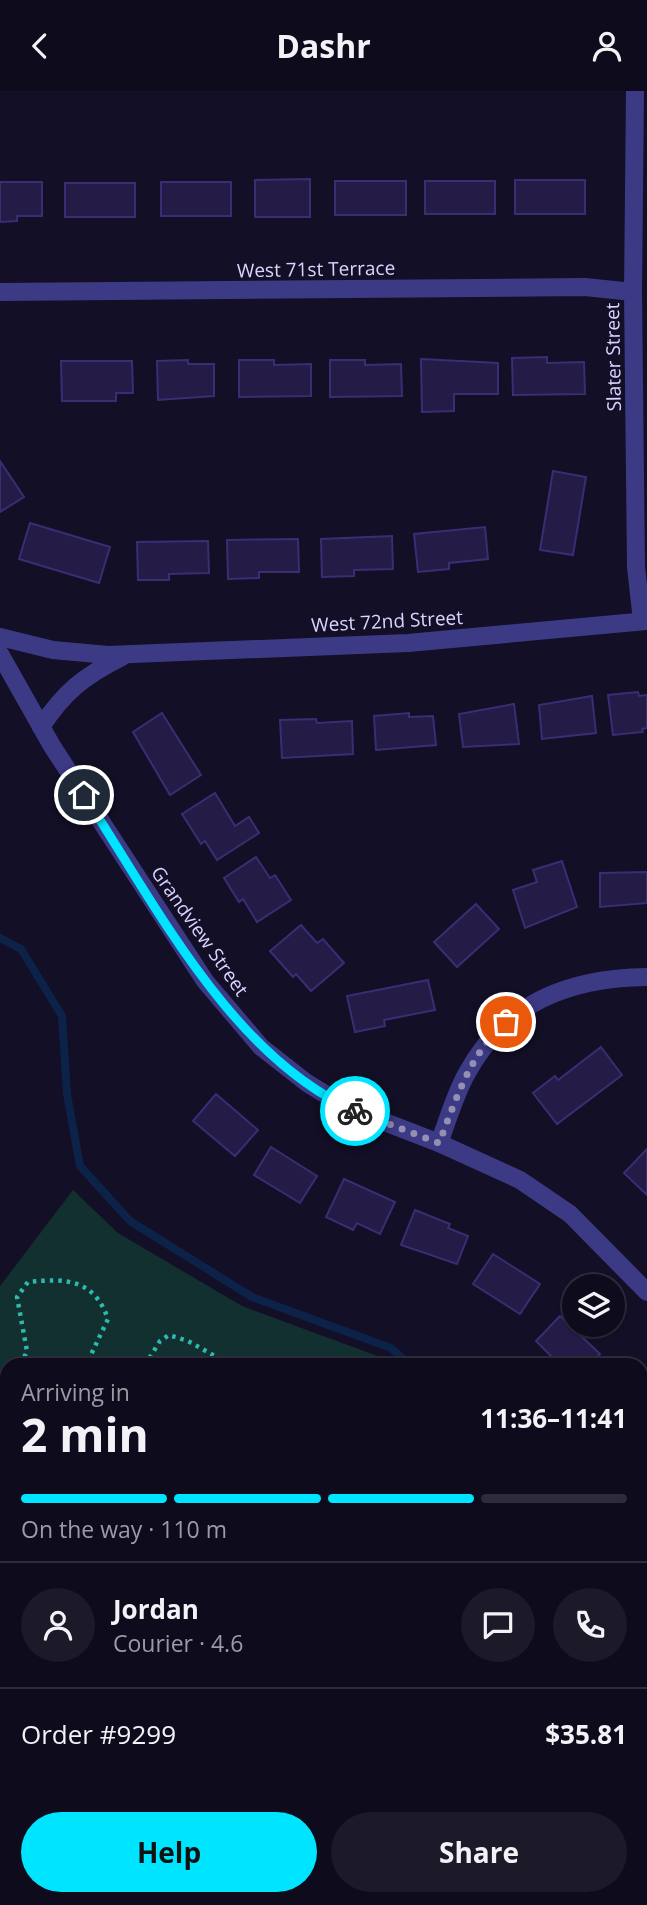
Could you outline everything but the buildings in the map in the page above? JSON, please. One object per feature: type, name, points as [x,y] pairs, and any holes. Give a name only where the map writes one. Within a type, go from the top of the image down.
[{"type":"street","name":"Slater Street","points":[[635,91],[633,292],[636,567],[644,621]]},
{"type":"street","name":"West 71st Terrace","points":[[0,292],[585,287],[633,292]]},
{"type":"street","name":"West 72nd Street","points":[[0,638],[86,655],[129,654],[408,643],[644,621]]},
{"type":"street","name":"West 72nd Street","points":[[41,727],[60,698],[102,667],[129,654]]},
{"type":"street","name":"Grandview Street","points":[[0,655],[41,727],[205,981],[261,1047],[307,1083],[346,1107],[439,1143],[520,1180],[570,1214],[647,1291]]},
{"type":"street","points":[[439,1143],[466,1073],[495,1032],[518,1012],[549,994],[577,984],[647,977]]},
{"type":"path","points":[[24,1358],[27,1350],[17,1297],[28,1282],[55,1279],[78,1284],[100,1299],[108,1319],[89,1358]]},
{"type":"path","points":[[149,1358],[160,1341],[169,1335],[188,1341],[218,1358]]},
{"type":"green space","points":[[73,1190],[118,1233],[242,1306],[383,1358],[0,1358],[0,1286]]},
{"type":"waterway","points":[[0,938],[21,949],[62,1016],[67,1094],[80,1166],[130,1221],[252,1297],[391,1348],[402,1358]]},
{"type":"way so far","points":[[355,1111],[439,1143],[466,1073],[495,1032],[506,1022]]},
{"type":"route","points":[[84,795],[205,981],[261,1047],[307,1083],[355,1111]]}]
